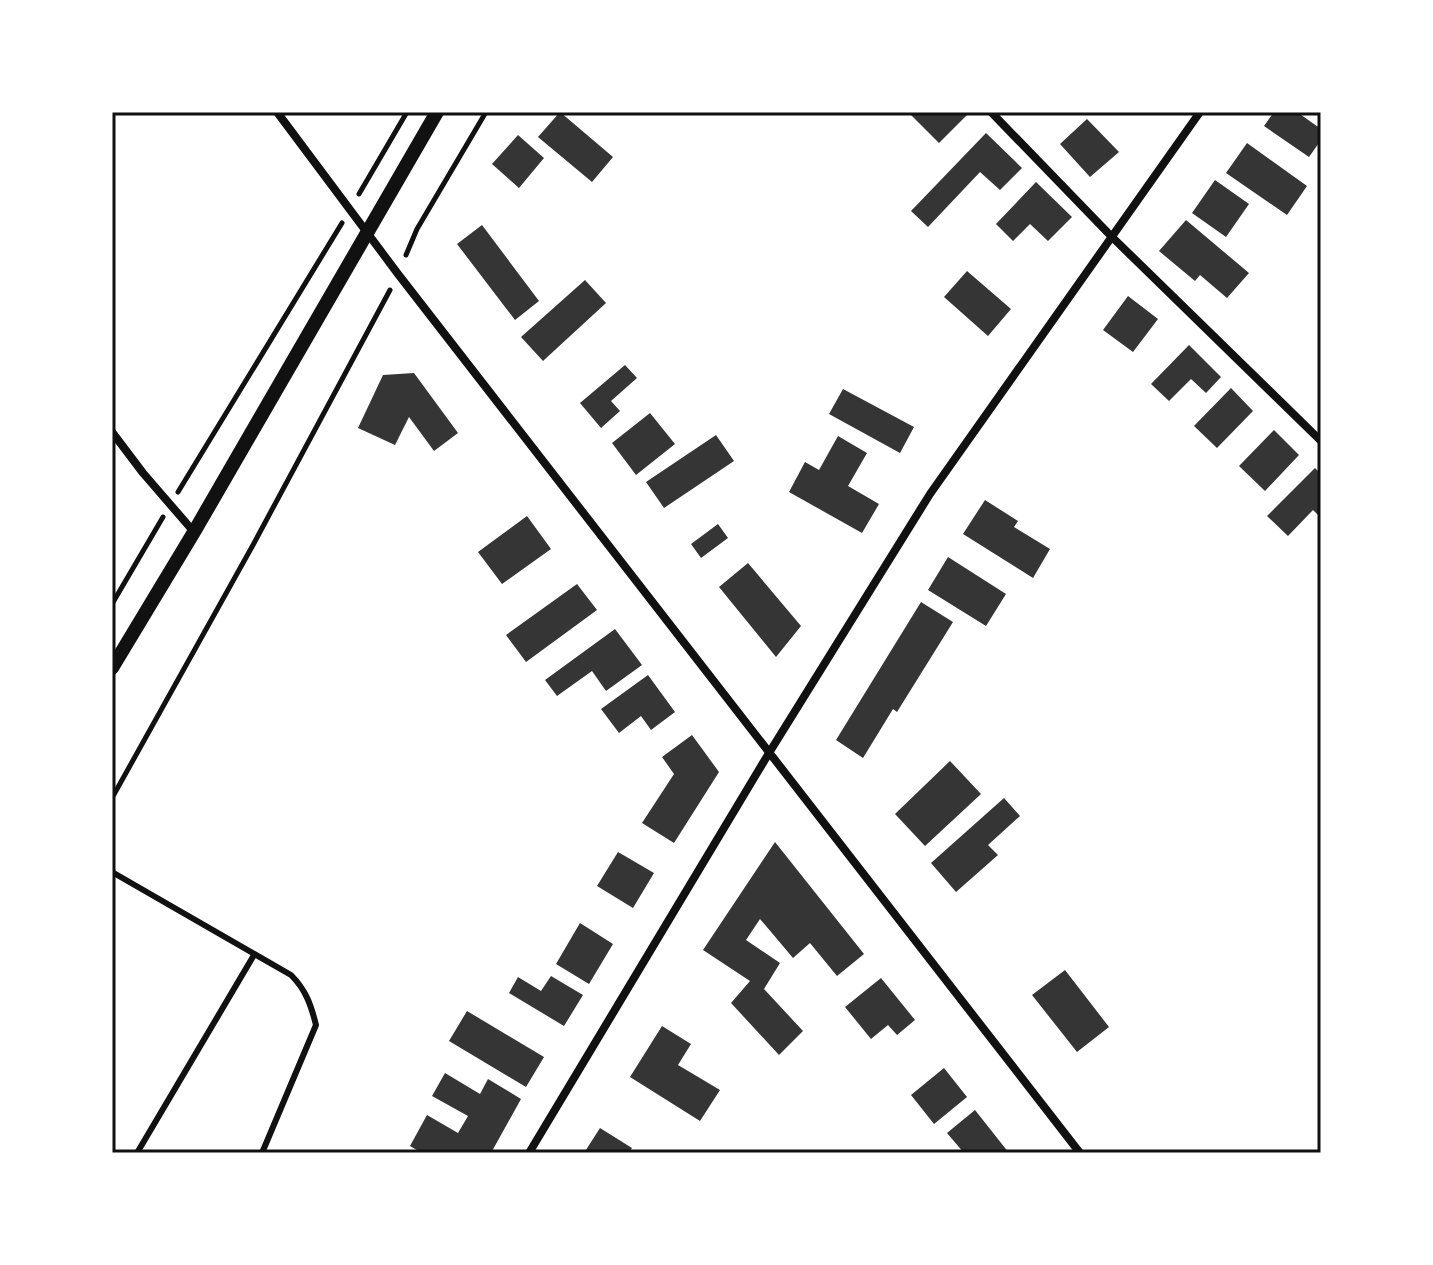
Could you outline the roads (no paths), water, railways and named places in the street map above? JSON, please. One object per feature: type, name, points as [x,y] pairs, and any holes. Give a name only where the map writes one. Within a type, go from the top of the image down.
[{"type":"street","points":[[277,112],[398,274],[1080,1153]]},
{"type":"street","points":[[112,668],[437,112]]},
{"type":"street","points":[[991,112],[1111,236],[1321,441]]},
{"type":"street","points":[[529,1153],[769,753],[930,494],[1200,112]]},
{"type":"street","points":[[112,432],[194,532]]},
{"type":"lane","points":[[112,872],[291,975],[302,987],[316,1025],[262,1153]]},
{"type":"lane","points":[[137,1153],[254,955]]}]
